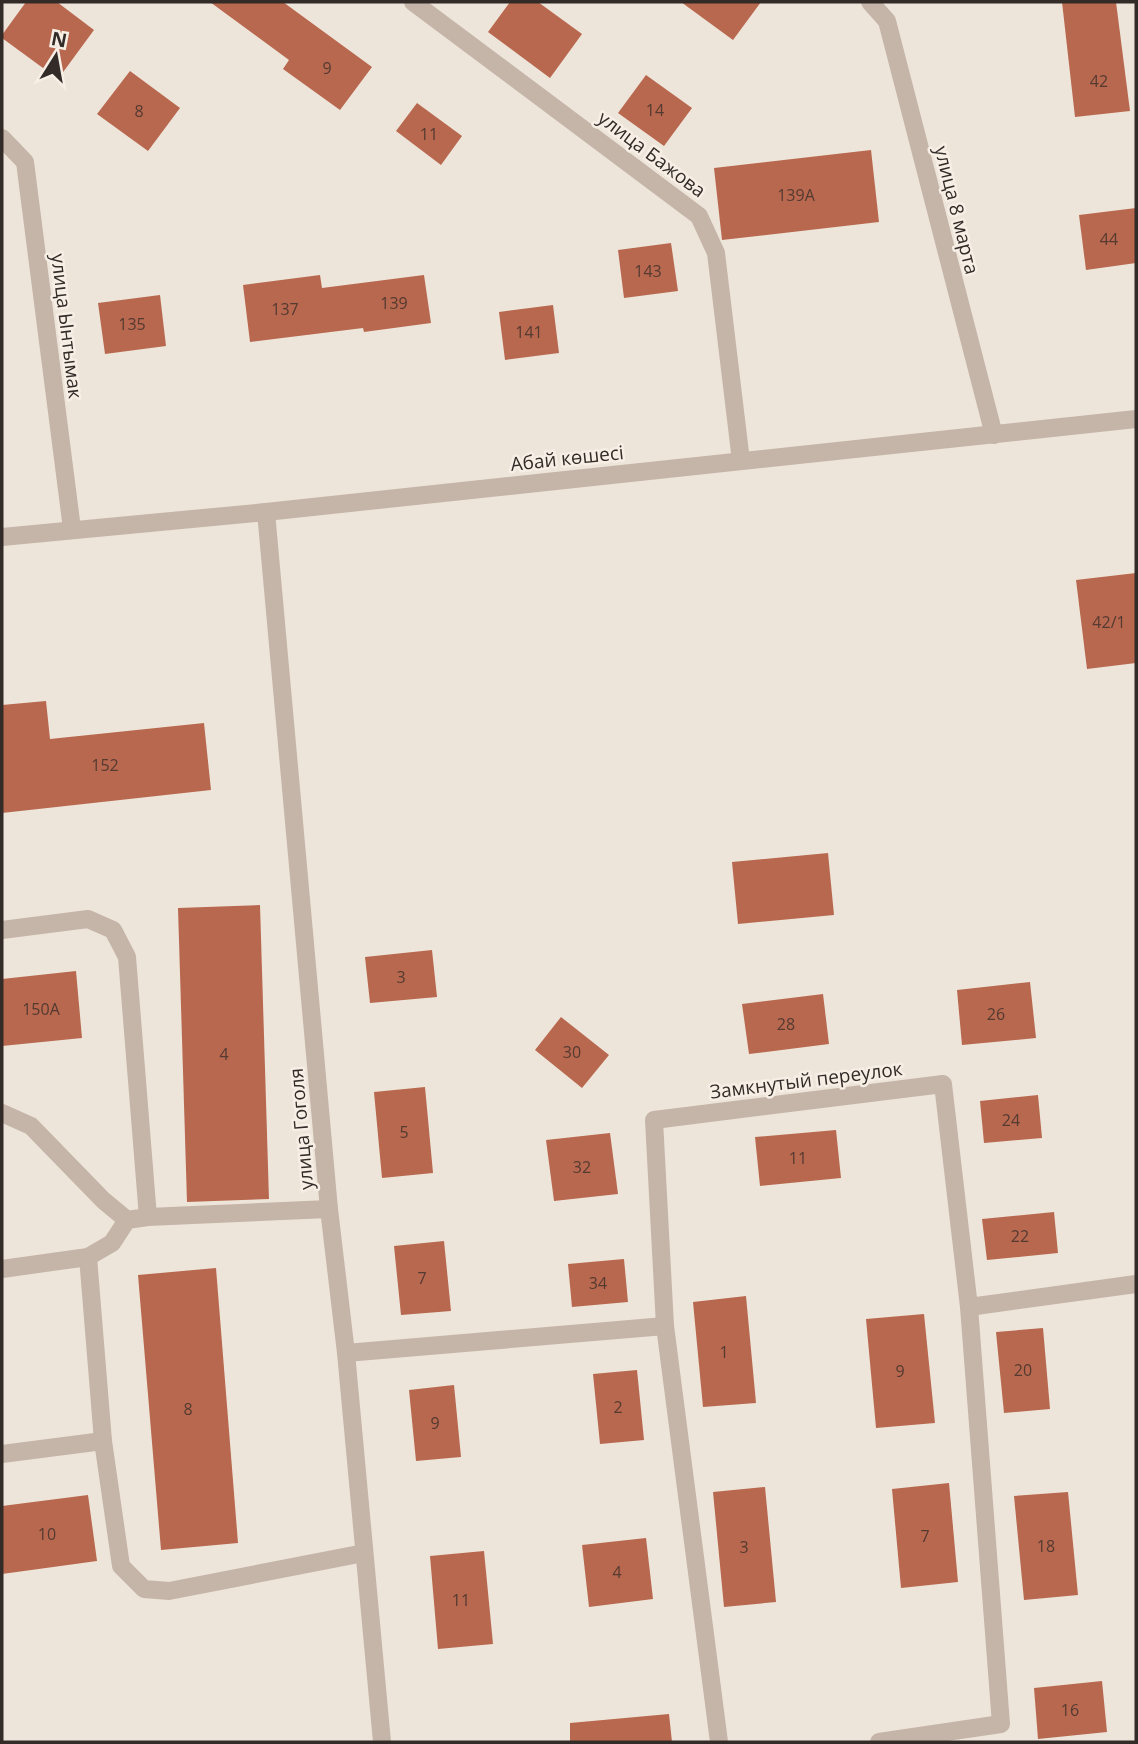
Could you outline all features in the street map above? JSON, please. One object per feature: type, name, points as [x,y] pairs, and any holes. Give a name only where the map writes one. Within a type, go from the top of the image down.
[{"type":"street","name":"улица Бажова","points":[[413,2],[699,216],[716,253],[741,461]]},
{"type":"street","name":"улица 8 марта","points":[[870,2],[887,20],[994,435]]},
{"type":"street","name":"улица Ынтымак","points":[[2,138],[25,162],[72,530]]},
{"type":"street","name":"Абай көшесі","points":[[2,537],[266,512],[1136,419]]},
{"type":"street","name":"улица Гоголя","points":[[266,512],[329,1209],[346,1353],[382,1742]]},
{"type":"street","points":[[2,930],[88,919],[113,930],[127,957],[148,1217]]},
{"type":"street","name":"Замкнутый переулок","points":[[719,1742],[665,1326],[654,1120],[943,1084],[969,1307],[1001,1724],[879,1742]]},
{"type":"street","points":[[2,1113],[31,1126],[127,1220]]},
{"type":"street","points":[[2,1269],[88,1257],[112,1243],[127,1220],[329,1209]]},
{"type":"street","points":[[88,1257],[103,1441],[121,1566],[144,1589],[169,1591],[364,1553]]},
{"type":"street","points":[[969,1307],[1136,1284]]},
{"type":"street","points":[[346,1353],[665,1326]]},
{"type":"street","points":[[2,1454],[103,1441]]},
{"type":"building","points":[[26,2],[57,2],[94,30],[58,79],[2,38]]},
{"type":"building","points":[[210,2],[283,2],[372,67],[340,110],[283,69],[289,60]]},
{"type":"building","points":[[510,2],[538,2],[582,34],[550,78],[488,32]]},
{"type":"building","points":[[681,2],[761,2],[733,40]]},
{"type":"building","points":[[1062,2],[1116,2],[1130,111],[1075,117]]},
{"type":"building","points":[[130,71],[180,108],[148,151],[97,114]]},
{"type":"building","points":[[646,75],[692,108],[664,146],[618,113]]},
{"type":"building","points":[[417,103],[462,136],[441,165],[396,131]]},
{"type":"building","points":[[871,150],[879,222],[722,240],[714,168]]},
{"type":"building","points":[[1136,208],[1136,263],[1086,270],[1079,215]]},
{"type":"building","points":[[671,243],[678,291],[624,298],[618,250]]},
{"type":"building","points":[[320,275],[322,288],[424,275],[431,323],[364,332],[363,328],[250,342],[243,285]]},
{"type":"building","points":[[160,295],[166,346],[105,354],[98,303]]},
{"type":"building","points":[[553,305],[559,353],[505,360],[499,312]]},
{"type":"building","points":[[1136,573],[1136,663],[1087,669],[1076,580]]},
{"type":"building","points":[[46,701],[50,739],[204,723],[211,790],[2,813],[2,705]]},
{"type":"building","points":[[828,853],[834,915],[738,924],[732,862]]},
{"type":"building","points":[[260,905],[269,1199],[187,1202],[178,908]]},
{"type":"building","points":[[432,950],[437,997],[370,1003],[365,957]]},
{"type":"building","points":[[76,971],[82,1038],[2,1046],[2,979]]},
{"type":"building","points":[[1030,982],[1036,1038],[962,1045],[957,990]]},
{"type":"building","points":[[823,994],[829,1044],[749,1054],[742,1004]]},
{"type":"building","points":[[561,1017],[609,1055],[582,1088],[535,1050]]},
{"type":"building","points":[[425,1087],[433,1173],[382,1178],[374,1092]]},
{"type":"building","points":[[1038,1095],[1042,1138],[984,1143],[980,1101]]},
{"type":"building","points":[[836,1130],[841,1178],[760,1186],[755,1137]]},
{"type":"building","points":[[610,1133],[618,1194],[554,1201],[546,1140]]},
{"type":"building","points":[[1054,1212],[1058,1253],[987,1260],[982,1219]]},
{"type":"building","points":[[444,1241],[451,1311],[401,1315],[394,1246]]},
{"type":"building","points":[[624,1259],[628,1302],[572,1307],[568,1264]]},
{"type":"building","points":[[216,1268],[238,1543],[161,1550],[138,1275]]},
{"type":"building","points":[[746,1296],[756,1403],[703,1407],[693,1302]]},
{"type":"building","points":[[924,1314],[935,1423],[876,1428],[866,1319]]},
{"type":"building","points":[[1043,1328],[1050,1409],[1004,1413],[996,1332]]},
{"type":"building","points":[[637,1370],[644,1440],[600,1444],[593,1374]]},
{"type":"building","points":[[454,1385],[461,1457],[416,1461],[409,1390]]},
{"type":"building","points":[[949,1483],[958,1582],[901,1588],[892,1489]]},
{"type":"building","points":[[765,1487],[776,1602],[724,1607],[713,1492]]},
{"type":"building","points":[[1068,1492],[1078,1595],[1024,1600],[1014,1496]]},
{"type":"building","points":[[88,1495],[97,1561],[2,1574],[2,1506]]},
{"type":"building","points":[[646,1538],[653,1599],[589,1607],[582,1545]]},
{"type":"building","points":[[484,1551],[493,1644],[438,1649],[430,1556]]},
{"type":"building","points":[[1102,1681],[1107,1732],[1038,1739],[1034,1688]]},
{"type":"building","points":[[669,1714],[672,1742],[570,1742],[570,1723]]}]
